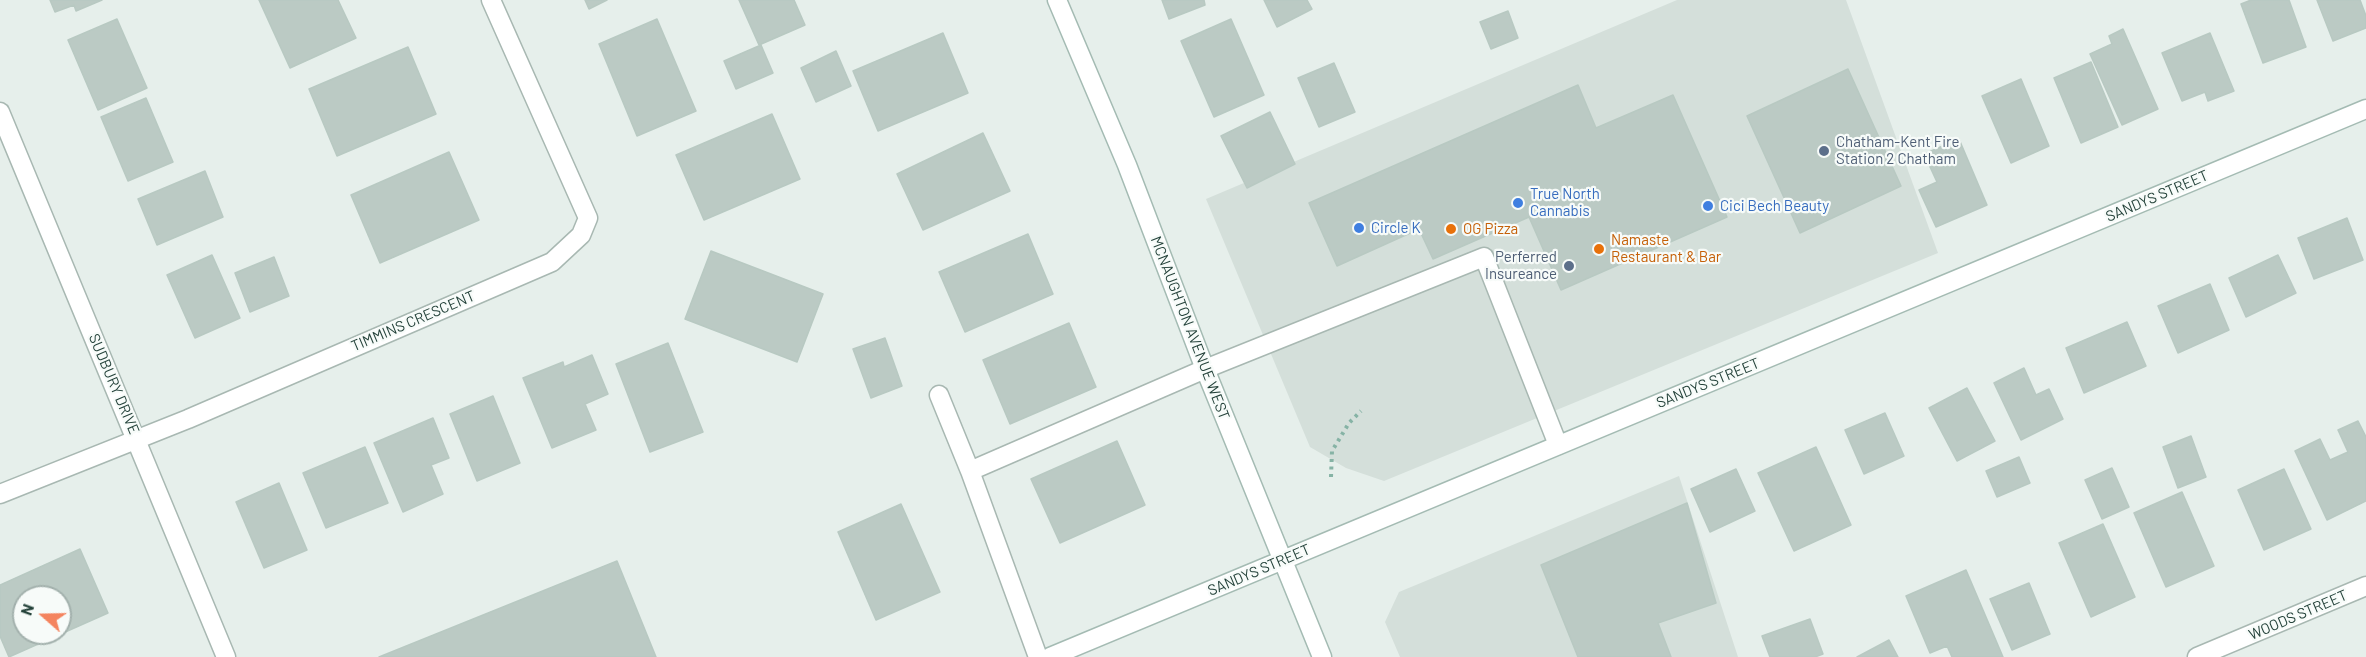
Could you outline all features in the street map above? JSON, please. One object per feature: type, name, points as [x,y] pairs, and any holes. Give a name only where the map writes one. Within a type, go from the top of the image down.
[{"type":"street","name":"TIMMINS CRESCENT","points":[[0,494],[188,419],[552,261],[581,235],[588,218],[491,0]]},
{"type":"street","name":"MCNAUGHTON AVENUE WEST","points":[[1057,0],[1127,165],[1205,369],[1322,657]]},
{"type":"street","name":"SANDYS STREET","points":[[1050,657],[2366,109]]},
{"type":"street","name":"SUDBURY DRIVE","points":[[0,112],[226,657]]},
{"type":"street","points":[[970,471],[1205,369],[1484,257],[1558,445]]},
{"type":"street","points":[[939,395],[970,471],[1038,657]]},
{"type":"street","name":"WOODS STREET","points":[[2197,657],[2366,586]]},
{"type":"path","points":[[1330,477],[1332,451],[1349,423],[1361,411]]},
{"type":"shaded area","points":[[1677,0],[1846,0],[1938,253],[1384,481],[1346,468],[1310,447],[1206,199]]},
{"type":"shaded area","points":[[1679,476],[1738,657],[1400,657],[1385,622],[1399,592]]},
{"type":"building","points":[[50,0],[102,0],[76,11],[74,5],[55,12]]},
{"type":"building","points":[[259,0],[338,0],[356,38],[290,68]]},
{"type":"building","points":[[585,0],[607,0],[589,9]]},
{"type":"building","points":[[739,0],[794,0],[805,25],[759,45]]},
{"type":"building","points":[[1162,0],[1204,0],[1205,5],[1169,19]]},
{"type":"building","points":[[1264,0],[1307,0],[1312,9],[1277,27]]},
{"type":"building","points":[[2251,0],[2289,0],[2306,47],[2263,63],[2241,4]]},
{"type":"building","points":[[2317,0],[2360,0],[2366,16],[2366,28],[2333,41]]},
{"type":"building","points":[[1508,11],[1518,38],[1491,49],[1480,22]]},
{"type":"building","points":[[117,19],[147,88],[98,110],[68,40]]},
{"type":"building","points":[[657,19],[696,111],[637,136],[599,44]]},
{"type":"building","points":[[1231,19],[1264,95],[1214,117],[1181,41]]},
{"type":"building","points":[[2123,29],[2158,109],[2122,125],[2090,54],[2112,44],[2109,36]]},
{"type":"building","points":[[943,33],[968,93],[878,131],[853,71]]},
{"type":"building","points":[[2210,33],[2234,91],[2208,101],[2205,92],[2182,101],[2162,53]]},
{"type":"building","points":[[761,45],[773,73],[736,89],[724,61]]},
{"type":"building","points":[[408,47],[436,114],[337,156],[309,89]]},
{"type":"building","points":[[836,51],[851,86],[816,102],[801,68]]},
{"type":"building","points":[[2091,62],[2118,127],[2081,143],[2054,78]]},
{"type":"building","points":[[1334,63],[1355,112],[1319,127],[1298,78]]},
{"type":"building","name":"Chatham-Kent Fire Station 2 Chatham","points":[[1848,69],[1901,186],[1800,233],[1747,116]]},
{"type":"building","points":[[2021,79],[2049,146],[2011,163],[1982,96]]},
{"type":"building","points":[[1578,85],[1596,128],[1673,95],[1727,217],[1561,290],[1529,217],[1433,259],[1419,229],[1337,266],[1309,203]]},
{"type":"building","points":[[146,98],[173,162],[128,181],[101,117]]},
{"type":"building","points":[[1270,112],[1295,164],[1247,188],[1221,136]]},
{"type":"building","points":[[772,114],[800,179],[704,220],[676,155]]},
{"type":"building","points":[[983,133],[1010,191],[923,230],[897,174]]},
{"type":"building","points":[[1959,139],[1987,205],[1936,227],[1919,190],[1937,182],[1924,154]]},
{"type":"building","points":[[449,152],[479,220],[380,263],[351,195]]},
{"type":"building","points":[[205,171],[223,217],[157,245],[138,199]]},
{"type":"building","points":[[2347,218],[2363,260],[2314,279],[2298,238]]},
{"type":"building","points":[[1028,234],[1053,294],[965,332],[939,272]]},
{"type":"building","points":[[711,251],[823,294],[797,362],[685,319]]},
{"type":"building","points":[[212,255],[240,318],[195,338],[167,275]]},
{"type":"building","points":[[2278,255],[2296,293],[2246,317],[2229,278]]},
{"type":"building","points":[[274,257],[289,296],[250,312],[235,273]]},
{"type":"building","points":[[2210,284],[2229,330],[2178,353],[2158,306]]},
{"type":"building","points":[[2127,322],[2146,366],[2084,393],[2066,348]]},
{"type":"building","points":[[1069,323],[1096,387],[1010,424],[983,360]]},
{"type":"building","points":[[885,338],[902,386],[871,398],[853,349]]},
{"type":"building","points":[[668,343],[703,432],[650,452],[616,364]]},
{"type":"building","points":[[592,355],[608,394],[585,404],[596,430],[552,448],[523,378],[563,362],[564,367]]},
{"type":"building","points":[[2024,368],[2036,395],[2049,389],[2063,419],[2021,440],[1994,383]]},
{"type":"building","points":[[1967,388],[1995,441],[1957,461],[1929,408]]},
{"type":"building","points":[[493,396],[520,463],[477,481],[450,414]]},
{"type":"building","points":[[1885,413],[1904,456],[1864,474],[1845,430]]},
{"type":"building","points":[[433,418],[449,458],[431,465],[443,494],[403,512],[374,443]]},
{"type":"building","points":[[2358,421],[2366,437],[2366,501],[2327,520],[2295,451],[2320,439],[2330,460],[2348,452],[2338,430]]},
{"type":"building","points":[[2191,436],[2206,477],[2178,488],[2163,447]]},
{"type":"building","points":[[1117,441],[1145,505],[1060,543],[1031,479]]},
{"type":"building","points":[[365,447],[388,503],[326,528],[303,473]]},
{"type":"building","points":[[1816,447],[1851,525],[1794,551],[1758,473]]},
{"type":"building","points":[[2019,457],[2030,483],[1997,497],[1986,471]]},
{"type":"building","points":[[2112,468],[2129,507],[2102,519],[2085,480]]},
{"type":"building","points":[[1736,469],[1755,511],[1710,532],[1691,489]]},
{"type":"building","points":[[2284,469],[2311,529],[2264,550],[2238,490]]},
{"type":"building","points":[[279,483],[307,550],[264,568],[236,502]]},
{"type":"building","points":[[2182,492],[2214,566],[2166,587],[2134,513]]},
{"type":"building","points":[[1687,503],[1716,603],[1658,623],[1671,657],[1578,657],[1541,565]]},
{"type":"building","points":[[901,504],[940,592],[876,620],[838,532]]},
{"type":"building","points":[[2103,524],[2135,597],[2091,617],[2059,543]]},
{"type":"building","points":[[80,549],[108,613],[72,629],[72,585],[12,585],[12,645],[36,645],[9,657],[0,636],[0,585]]},
{"type":"building","points":[[617,561],[656,657],[379,657]]},
{"type":"building","points":[[1966,570],[2003,657],[1952,657],[1947,646],[1930,653],[1906,596]]},
{"type":"building","points":[[2029,583],[2050,634],[2012,650],[1990,599]]},
{"type":"building","points":[[1810,619],[1823,654],[1815,657],[1770,657],[1762,636]]},
{"type":"building","points":[[1889,640],[1898,657],[1857,657]]},
{"type":"place","name":"Chatham-Kent Fire Station 2 Chatham","points":[[1824,151]]},
{"type":"place","name":"True North Cannabis","points":[[1518,203]]},
{"type":"place","name":"Cici Bech Beauty","points":[[1708,206]]},
{"type":"place","name":"Circle K","points":[[1359,228]]},
{"type":"place","name":"OG Pizza","points":[[1451,229]]},
{"type":"place","name":"Namaste Restaurant & Bar","points":[[1599,249]]},
{"type":"place","name":"Perferred Insureance","points":[[1569,266]]}]
